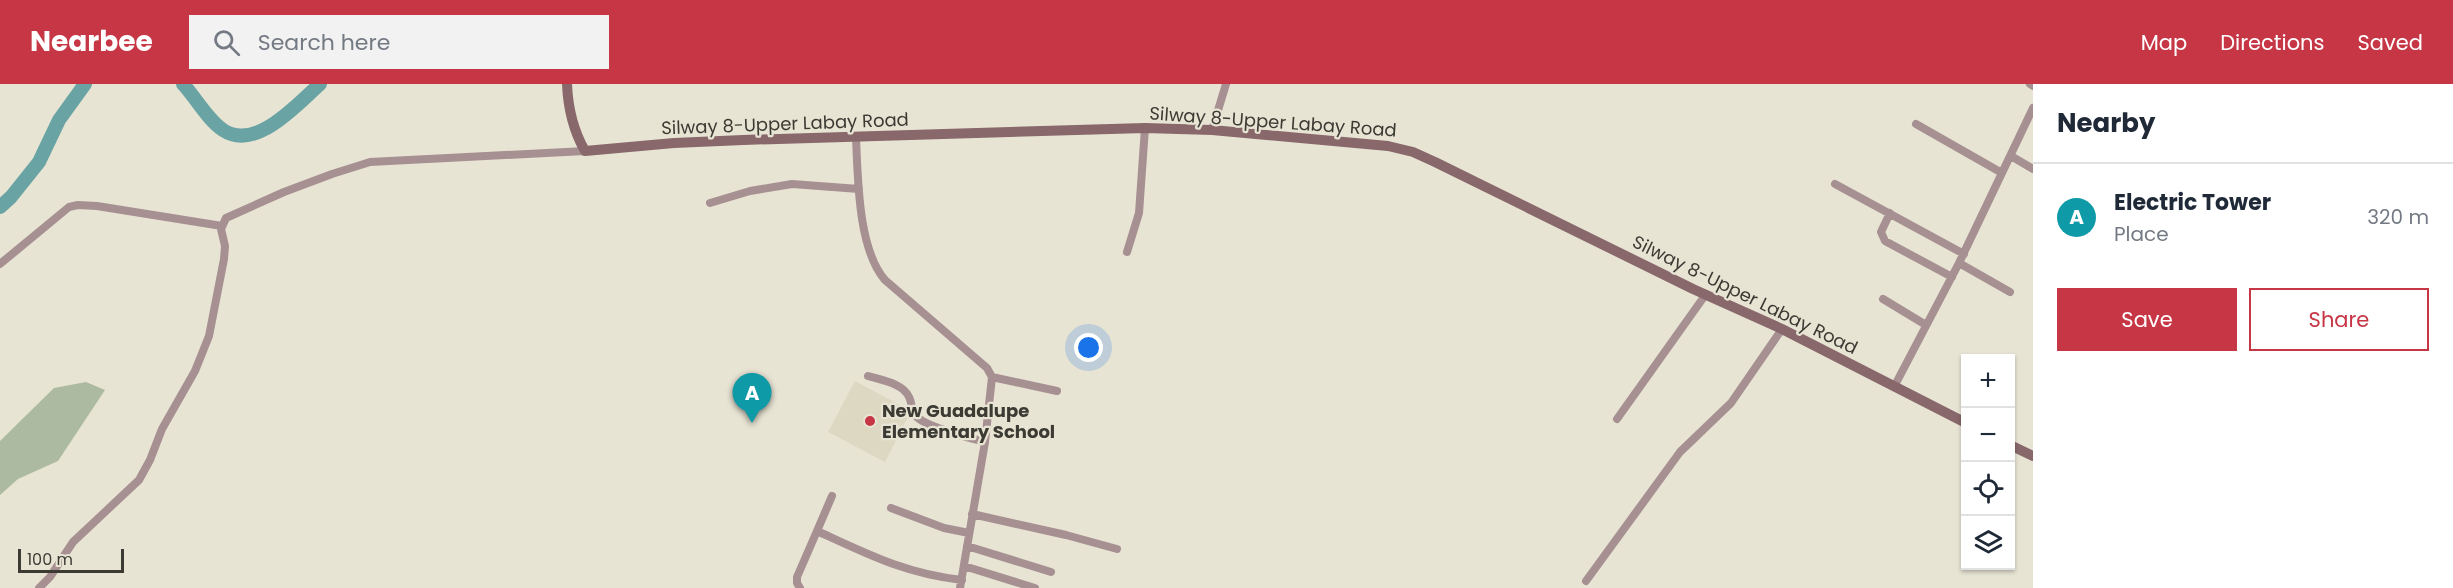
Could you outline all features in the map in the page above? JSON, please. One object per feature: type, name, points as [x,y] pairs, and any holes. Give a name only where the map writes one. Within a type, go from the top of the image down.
[{"type":"main road","points":[[567,84],[570,117],[585,152]]},
{"type":"main road","name":"Silway 8-Upper Labay Road","points":[[585,152],[686,142],[1145,128],[1212,130],[1389,146],[1413,152],[1782,329],[1961,421]]},
{"type":"main road","points":[[2015,447],[2033,456]]},
{"type":"street","points":[[1212,130],[1226,84]]},
{"type":"street","points":[[1894,387],[1964,254],[2032,111]]},
{"type":"street","points":[[1916,124],[2002,173]]},
{"type":"street","points":[[1127,252],[1139,213],[1145,128]]},
{"type":"street","points":[[817,531],[871,556],[961,584],[986,442],[992,377],[987,368],[885,280],[875,267],[869,251],[859,189],[856,138]]},
{"type":"street","points":[[39,588],[47,582],[73,542],[139,480],[150,460],[162,429],[195,371],[209,336],[224,259],[222,226],[230,216],[284,192],[370,162],[585,152]]},
{"type":"street","points":[[2011,156],[2033,169]]},
{"type":"street","points":[[710,203],[750,191],[792,184],[859,189]]},
{"type":"street","points":[[1835,184],[1964,254]]},
{"type":"street","points":[[0,264],[62,212],[78,205],[222,226]]},
{"type":"street","points":[[1890,213],[1881,232],[1885,241],[1952,276]]},
{"type":"street","points":[[1959,263],[2010,292]]},
{"type":"street","points":[[1617,419],[1706,294]]},
{"type":"street","points":[[1883,299],[1926,325]]},
{"type":"street","points":[[1586,580],[1680,452],[1731,404],[1782,329]]},
{"type":"street","points":[[868,376],[903,390],[909,397],[917,417],[943,430],[986,442]]},
{"type":"street","points":[[992,377],[1057,391]]},
{"type":"street","points":[[800,588],[797,577],[832,496]]},
{"type":"street","points":[[891,508],[944,528],[969,533]]},
{"type":"street","points":[[972,514],[1117,549]]},
{"type":"street","points":[[967,546],[1051,572]]},
{"type":"street","points":[[964,566],[1035,588]]},
{"type":"shaded area","name":"New Guadalupe Elementary School","points":[[855,381],[911,411],[885,462],[828,432]]},
{"type":"green space","points":[[86,382],[105,390],[58,461],[18,479],[0,495],[0,441],[54,388]]},
{"type":"waterway","points":[[0,207],[39,162],[59,120],[85,84]]},
{"type":"waterway","points":[[183,84],[217,125],[236,135],[249,135],[275,123],[320,84]]},
{"type":"place","name":"New Guadalupe Elementary School","points":[[870,421]]},
{"type":"place","name":"Electric Tower","points":[[752,423]]}]
